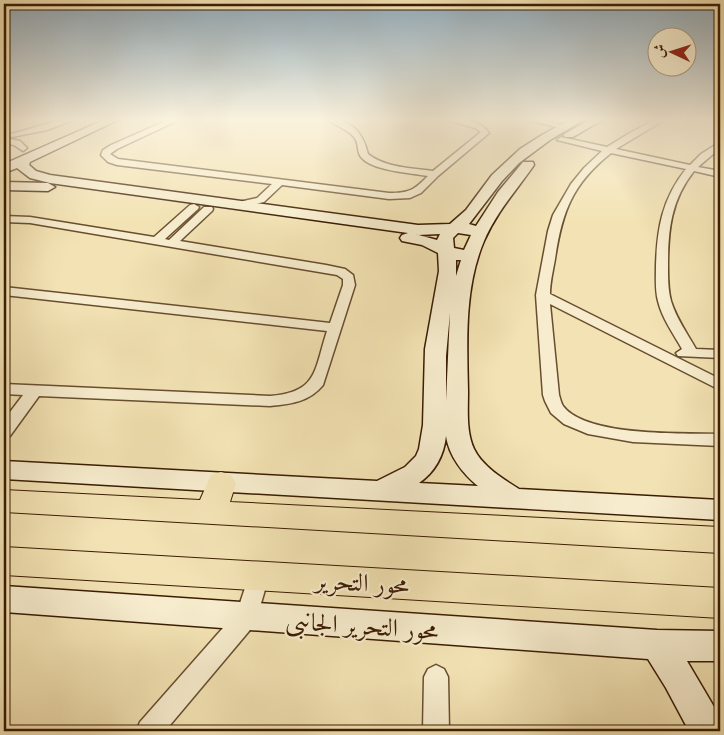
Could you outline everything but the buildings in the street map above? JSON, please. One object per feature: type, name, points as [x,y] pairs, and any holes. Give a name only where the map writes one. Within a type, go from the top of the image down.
[{"type":"main road","points":[[211,513],[221,484]]},
{"type":"main road","points":[[4,501],[720,540]]},
{"type":"main road","name":"محور التحرير","points":[[4,561],[720,603]]},
{"type":"street","points":[[4,157],[22,153]]},
{"type":"street","points":[[4,169],[24,153]]},
{"type":"street","points":[[24,153],[22,165],[26,172],[37,177],[418,230],[466,228],[480,233]]},
{"type":"street","points":[[106,153],[105,155],[111,160],[143,165],[398,196],[413,194],[461,153]]},
{"type":"street","points":[[127,153],[143,165]]},
{"type":"street","points":[[364,153],[368,159],[382,164],[435,174]]},
{"type":"street","points":[[376,492],[398,484],[416,472],[428,458],[434,442],[437,332],[448,272],[444,240],[470,215],[497,178],[523,153]]},
{"type":"street","points":[[515,499],[491,484],[472,466],[461,447],[458,428],[456,370],[462,292],[470,254],[480,233],[514,180],[541,153]]},
{"type":"street","points":[[605,153],[569,194],[558,214],[553,231],[542,296],[551,395],[558,410],[574,422],[596,432],[720,440]]},
{"type":"street","points":[[623,153],[720,174]]},
{"type":"street","points":[[691,353],[666,307],[663,288],[661,237],[669,204],[676,188],[691,168],[707,153]]},
{"type":"street","points":[[238,205],[260,200],[285,183]]},
{"type":"street","points":[[285,183],[274,202],[276,207],[286,212]]},
{"type":"street","points":[[4,186],[43,187],[401,236],[429,243],[455,256],[470,254]]},
{"type":"street","points":[[164,241],[201,208]]},
{"type":"street","points":[[4,219],[30,220],[164,241],[341,272],[349,278],[349,285],[318,382],[310,392],[291,399],[270,400],[35,390],[7,393]]},
{"type":"street","points":[[4,226],[30,220]]},
{"type":"street","points":[[4,291],[334,328]]},
{"type":"street","points":[[542,296],[720,385]]},
{"type":"street","points":[[654,352],[720,354]]},
{"type":"street","points":[[4,432],[35,390]]},
{"type":"street","points":[[434,426],[458,428]]},
{"type":"street","points":[[4,470],[221,484],[720,510]]},
{"type":"street","points":[[149,731],[247,617],[258,576]]},
{"type":"street","name":"محور التحرير الجانبى","points":[[4,599],[657,645],[720,646]]},
{"type":"street","points":[[657,645],[678,676],[708,731]]},
{"type":"street","points":[[436,677],[436,731]]}]
